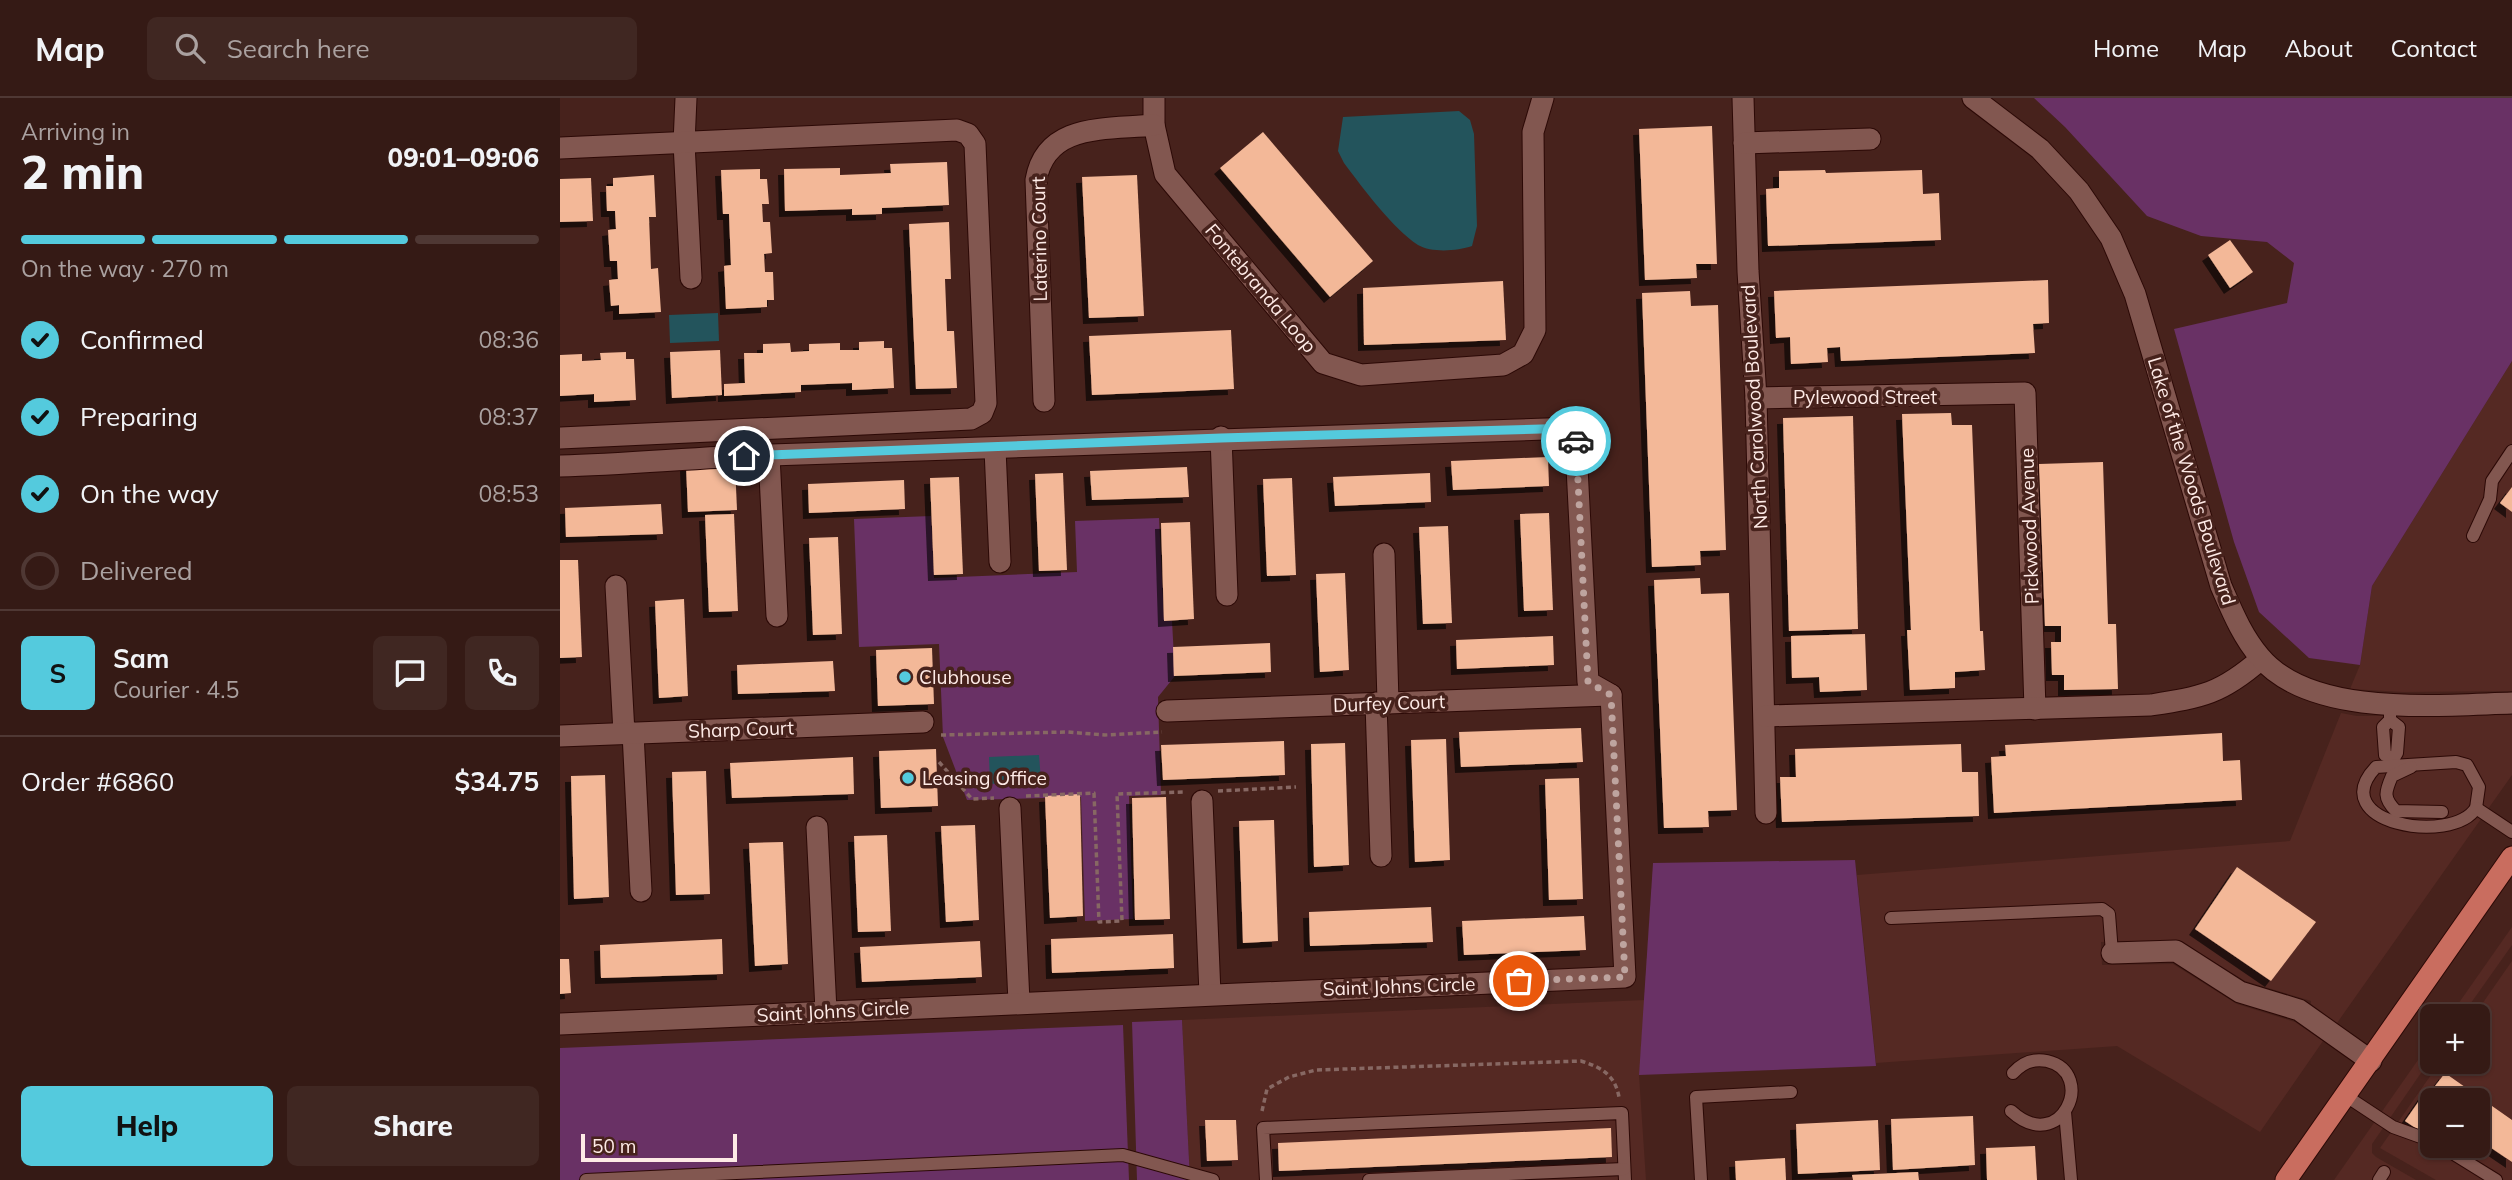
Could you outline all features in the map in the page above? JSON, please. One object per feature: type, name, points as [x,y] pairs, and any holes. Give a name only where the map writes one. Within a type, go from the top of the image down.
[{"type":"main road","points":[[2286,1180],[2512,857]]},
{"type":"street","points":[[686,98],[684,143],[691,278]]},
{"type":"street","name":"Fontebranda Loop","points":[[1154,98],[1154,125],[1165,174],[1323,363],[1361,375],[1503,365],[1523,354],[1535,330],[1534,125],[1543,98]]},
{"type":"street","name":"North Carolwood Boulevard","points":[[1743,98],[1748,271],[1756,398],[1766,813]]},
{"type":"street","name":"Lake of the Woods Boulevard","points":[[1973,98],[2040,149],[2079,191],[2111,238],[2135,294],[2221,586],[2239,628],[2261,659],[2300,686],[2390,712],[2512,703]]},
{"type":"street","name":"Laterino Court","points":[[1044,401],[1035,180],[1039,162],[1053,144],[1070,134],[1154,125]]},
{"type":"street","points":[[560,148],[957,130],[968,134],[975,144],[986,403],[982,413],[971,419],[560,438]]},
{"type":"street","points":[[1744,142],[1870,139]]},
{"type":"street","name":"Pickwood Avenue","points":[[1974,396],[2025,393],[2035,709]]},
{"type":"street","name":"Pylewood Street","points":[[1756,398],[1974,396]]},
{"type":"street","points":[[560,466],[769,455],[995,449],[1221,438],[1575,428],[1588,682],[1611,695]]},
{"type":"street","points":[[1221,438],[1227,595]]},
{"type":"street","points":[[995,449],[1000,562]]},
{"type":"street","points":[[769,455],[778,616]]},
{"type":"street","points":[[1381,856],[1384,554]]},
{"type":"street","points":[[616,586],[642,891]]},
{"type":"street","points":[[1765,716],[2151,705],[2203,697],[2235,682],[2261,659]]},
{"type":"street","name":"Durfey Court","points":[[1164,722],[1382,703],[1611,695]]},
{"type":"street","name":"Saint Johns Circle","points":[[560,1024],[1625,977],[1611,695]]},
{"type":"street","name":"Sharp Court","points":[[560,736],[923,722]]},
{"type":"street","points":[[1201,794],[1210,994]]},
{"type":"street","points":[[1009,801],[1020,1002]]},
{"type":"street","points":[[817,827],[826,1011]]},
{"type":"street","points":[[2112,953],[2176,951],[2240,992],[2299,1010],[2371,1061]]},
{"type":"lane","points":[[2473,536],[2490,499],[2492,481],[2512,451]]},
{"type":"lane","points":[[2390,712],[2383,727],[2385,755],[2391,761]]},
{"type":"lane","points":[[2391,761],[2428,763],[2467,765],[2479,786],[2472,812],[2457,823],[2408,826],[2386,821],[2371,811],[2364,794],[2369,774],[2376,767],[2391,761]]},
{"type":"lane","points":[[2428,763],[2399,771],[2392,776],[2385,792],[2387,802],[2396,811],[2472,812],[2512,832]]},
{"type":"lane","points":[[1891,918],[2102,909],[2109,914],[2112,953]]},
{"type":"lane","points":[[2011,1111],[2035,1125],[2057,1120],[2070,1104],[2071,1085],[2061,1067],[2040,1059],[2029,1061],[2013,1073]]},
{"type":"lane","points":[[1701,1180],[1696,1097],[1791,1092]]},
{"type":"lane","points":[[2346,1096],[2393,1126],[2420,1136]]},
{"type":"lane","points":[[2065,1112],[2071,1180]]},
{"type":"lane","points":[[1266,1180],[1263,1128],[1622,1113],[1624,1174],[1369,1180]]},
{"type":"lane","points":[[586,1180],[1123,1155],[1213,1180]]},
{"type":"lane","points":[[2460,1158],[2496,1180]]},
{"type":"path","points":[[941,734],[1067,732],[1105,735],[1164,722]]},
{"type":"path","points":[[939,762],[972,799],[1009,801],[1094,793],[1099,922],[1122,921],[1117,794],[1201,794],[1296,787]]},
{"type":"path","points":[[1263,1128],[1262,1101],[1267,1088],[1289,1077],[1316,1070],[1581,1061],[1603,1068],[1617,1087],[1622,1113]]},
{"type":"shaded area","points":[[2034,98],[2512,98],[2512,361],[2372,586],[2360,665],[2309,658],[2259,612],[2234,542],[2174,329],[2287,303],[2294,263],[2267,242],[2201,236],[2147,216],[2065,127]]},
{"type":"shaded area","points":[[2512,361],[2512,691],[2403,692],[2350,689],[2360,665],[2372,586]]},
{"type":"shaded area","points":[[931,516],[934,578],[1077,572],[1075,521],[1159,518],[1164,621],[1172,621],[1175,676],[1158,697],[1161,795],[1129,796],[1133,919],[1085,921],[1081,797],[967,800],[943,737],[939,644],[859,647],[854,519]]},
{"type":"shaded area","points":[[2341,713],[2357,716],[2512,715],[2512,775],[2337,1023],[2311,1004],[2311,1001],[2245,981],[2180,941],[2101,942],[2102,965],[2173,964],[2237,1004],[2295,1022],[2323,1041],[2260,1132],[2117,1046],[1876,1063],[1857,875],[2290,841]]},
{"type":"shaded area","points":[[1855,860],[1876,1066],[1639,1075],[1653,863]]},
{"type":"shaded area","points":[[2512,927],[2512,945],[2470,1004],[2458,1004]]},
{"type":"shaded area","points":[[2512,961],[2512,1180],[2436,1180],[2380,1148],[2420,1091],[2420,1158],[2490,1158],[2490,1088],[2422,1088],[2432,1074],[2490,1074],[2490,1004],[2482,1004]]},
{"type":"shaded area","points":[[1645,1000],[1639,1075],[1646,1180],[1190,1180],[1182,1020]]},
{"type":"shaded area","points":[[1182,1020],[1190,1180],[1137,1180],[1132,1022]]},
{"type":"shaded area","points":[[1123,1025],[1129,1180],[560,1180],[560,1048]]},
{"type":"shaded area","points":[[2420,1057],[2420,1074],[2372,1144],[2372,1153],[2376,1157],[2416,1180],[2334,1180]]},
{"type":"water","points":[[1459,111],[1470,120],[1474,134],[1477,226],[1472,246],[1452,250],[1424,248],[1398,229],[1344,163],[1338,151],[1343,117]]},
{"type":"water","points":[[718,313],[719,341],[670,343],[669,315]]},
{"type":"water","points":[[1039,755],[1041,781],[990,784],[989,757]]},
{"type":"building","points":[[1712,126],[1717,264],[1696,264],[1697,278],[1645,280],[1639,129]]},
{"type":"building","points":[[1263,132],[1373,261],[1330,297],[1220,168]]},
{"type":"building","points":[[947,162],[949,205],[882,208],[882,214],[852,215],[852,209],[785,211],[784,169],[840,168],[840,175],[891,173],[890,164]]},
{"type":"building","points":[[760,169],[760,179],[767,179],[769,204],[762,204],[763,222],[770,222],[772,253],[764,254],[765,272],[773,272],[774,300],[767,300],[767,307],[726,309],[724,266],[731,265],[729,214],[723,214],[721,170]]},
{"type":"building","points":[[1825,170],[1826,173],[1922,170],[1923,194],[1939,193],[1941,240],[1768,246],[1766,189],[1779,188],[1779,171]]},
{"type":"building","points":[[654,175],[656,217],[649,217],[651,269],[658,268],[661,312],[619,314],[619,305],[611,306],[609,280],[618,279],[617,261],[610,261],[608,230],[616,229],[615,211],[607,211],[606,186],[613,186],[613,178]]},
{"type":"building","points":[[1137,175],[1144,316],[1089,318],[1082,177]]},
{"type":"building","points":[[591,178],[593,221],[560,222],[560,179]]},
{"type":"building","points":[[949,222],[951,279],[945,279],[947,331],[954,331],[957,388],[916,389],[909,224]]},
{"type":"building","points":[[2230,240],[2253,272],[2230,288],[2208,255]]},
{"type":"building","points":[[2048,280],[2049,323],[2033,324],[2035,353],[1841,361],[1840,347],[1827,348],[1828,362],[1791,364],[1790,337],[1776,338],[1774,291]]},
{"type":"building","points":[[1503,281],[1506,340],[1364,345],[1363,288]]},
{"type":"building","points":[[1690,291],[1691,306],[1718,305],[1726,550],[1700,551],[1701,565],[1652,567],[1642,293]]},
{"type":"building","points":[[1231,330],[1234,389],[1092,395],[1089,336]]},
{"type":"building","points":[[884,341],[884,348],[892,348],[894,388],[852,390],[852,383],[801,385],[801,392],[724,396],[724,384],[745,383],[744,353],[763,353],[763,344],[790,343],[791,352],[809,351],[809,344],[840,343],[840,350],[859,350],[859,342]]},
{"type":"building","points":[[720,350],[722,395],[672,398],[670,352]]},
{"type":"building","points":[[626,352],[626,359],[634,359],[636,400],[594,402],[594,394],[560,396],[560,355],[582,354],[582,361],[601,360],[600,353]]},
{"type":"building","points":[[1951,413],[1952,425],[1972,425],[1980,631],[1983,631],[1985,670],[1955,672],[1955,688],[1910,690],[1907,630],[1911,630],[1902,414]]},
{"type":"building","points":[[1853,416],[1858,629],[1789,631],[1783,418]]},
{"type":"building","points":[[1548,457],[1549,486],[1453,490],[1451,461]]},
{"type":"building","points":[[2103,462],[2108,624],[2116,624],[2118,689],[2064,690],[2064,675],[2052,675],[2051,642],[2061,642],[2061,626],[2045,626],[2039,464]]},
{"type":"building","points":[[735,464],[737,510],[688,512],[686,465]]},
{"type":"building","points":[[1187,467],[1189,497],[1092,500],[1090,471]]},
{"type":"building","points":[[1063,473],[1067,570],[1039,571],[1035,474]]},
{"type":"building","points":[[1430,473],[1431,502],[1335,506],[1333,477]]},
{"type":"building","points":[[959,477],[963,574],[934,575],[930,478]]},
{"type":"building","points":[[1292,478],[1296,575],[1267,576],[1263,479]]},
{"type":"building","points":[[904,480],[905,509],[809,513],[808,484]]},
{"type":"building","points":[[2512,487],[2512,512],[2500,503]]},
{"type":"building","points":[[661,504],[663,534],[566,537],[565,508]]},
{"type":"building","points":[[1549,513],[1553,610],[1524,611],[1520,514]]},
{"type":"building","points":[[734,514],[738,611],[709,612],[705,515]]},
{"type":"building","points":[[1190,522],[1194,619],[1164,621],[1161,523]]},
{"type":"building","points":[[1448,526],[1452,623],[1423,624],[1419,527]]},
{"type":"building","points":[[838,537],[842,634],[813,635],[809,538]]},
{"type":"building","points":[[560,560],[578,560],[582,657],[560,658]]},
{"type":"building","points":[[1345,573],[1349,670],[1320,672],[1316,574]]},
{"type":"building","points":[[1700,578],[1701,594],[1729,593],[1737,810],[1708,811],[1709,827],[1664,828],[1654,580]]},
{"type":"building","points":[[684,599],[688,696],[659,698],[655,601]]},
{"type":"building","points":[[1865,634],[1867,690],[1820,692],[1819,677],[1792,678],[1791,636]]},
{"type":"building","points":[[1553,636],[1554,665],[1457,669],[1456,640]]},
{"type":"building","points":[[1270,643],[1271,672],[1174,676],[1173,647]]},
{"type":"building","name":"Clubhouse","points":[[932,648],[934,704],[878,706],[876,650]]},
{"type":"building","points":[[833,661],[835,691],[738,694],[737,665]]},
{"type":"building","points":[[1581,728],[1583,762],[1461,767],[1459,732]]},
{"type":"building","points":[[2222,733],[2223,761],[2240,760],[2242,800],[1994,813],[1991,757],[2006,756],[2005,745]]},
{"type":"building","points":[[1446,739],[1450,860],[1415,862],[1411,740]]},
{"type":"building","points":[[1284,741],[1285,775],[1163,780],[1161,745]]},
{"type":"building","points":[[1345,743],[1349,865],[1314,867],[1311,744]]},
{"type":"building","points":[[1961,744],[1962,772],[1978,772],[1979,816],[1782,822],[1780,777],[1796,777],[1795,749]]},
{"type":"building","name":"Leasing Office","points":[[936,749],[938,806],[881,808],[879,751]]},
{"type":"building","points":[[853,757],[854,794],[732,798],[730,763]]},
{"type":"building","points":[[706,771],[710,894],[676,895],[672,772]]},
{"type":"building","points":[[605,775],[609,897],[574,899],[571,776]]},
{"type":"building","points":[[1579,778],[1583,899],[1549,900],[1545,779]]},
{"type":"building","points":[[1080,794],[1083,916],[1050,918],[1045,796]]},
{"type":"building","points":[[1166,797],[1170,919],[1135,920],[1132,798]]},
{"type":"building","points":[[1274,820],[1278,941],[1243,943],[1239,821]]},
{"type":"building","points":[[975,825],[979,920],[946,922],[941,826]]},
{"type":"building","points":[[887,835],[891,931],[858,932],[854,836]]},
{"type":"building","points":[[783,842],[788,964],[755,966],[749,843]]},
{"type":"building","points":[[2237,867],[2316,922],[2271,981],[2195,929]]},
{"type":"building","points":[[1431,907],[1433,942],[1310,946],[1309,912]]},
{"type":"building","points":[[1584,916],[1586,950],[1464,955],[1462,921]]},
{"type":"building","points":[[1173,934],[1174,968],[1052,973],[1051,939]]},
{"type":"building","points":[[722,939],[723,974],[601,978],[600,945]]},
{"type":"building","points":[[980,941],[982,977],[862,982],[860,947]]},
{"type":"building","points":[[560,959],[569,959],[571,993],[560,994]]},
{"type":"building","points":[[2446,1074],[2466,1088],[2434,1088]]},
{"type":"building","points":[[2420,1099],[2420,1131],[2405,1121]]},
{"type":"building","points":[[2490,1105],[2512,1120],[2512,1162],[2490,1147]]},
{"type":"building","points":[[1973,1116],[1975,1165],[1893,1170],[1891,1119]]},
{"type":"building","points":[[1205,1120],[1236,1120],[1238,1160],[1207,1161]]},
{"type":"building","points":[[1878,1120],[1880,1170],[1798,1174],[1796,1124]]},
{"type":"building","points":[[1611,1128],[1612,1157],[1279,1171],[1278,1143]]},
{"type":"building","points":[[2035,1146],[2037,1180],[1987,1180],[1986,1148]]},
{"type":"building","points":[[1785,1158],[1786,1180],[1736,1180],[1735,1161]]},
{"type":"building","points":[[1918,1172],[1919,1180],[1853,1180],[1852,1175]]},
{"type":"way so far","points":[[1519,981],[1625,977],[1611,695],[1588,682],[1576,441]]},
{"type":"place","name":"Clubhouse","points":[[905,677]]},
{"type":"place","name":"Leasing Office","points":[[908,778]]},
{"type":"route","points":[[744,456],[1575,428],[1576,441]]}]
